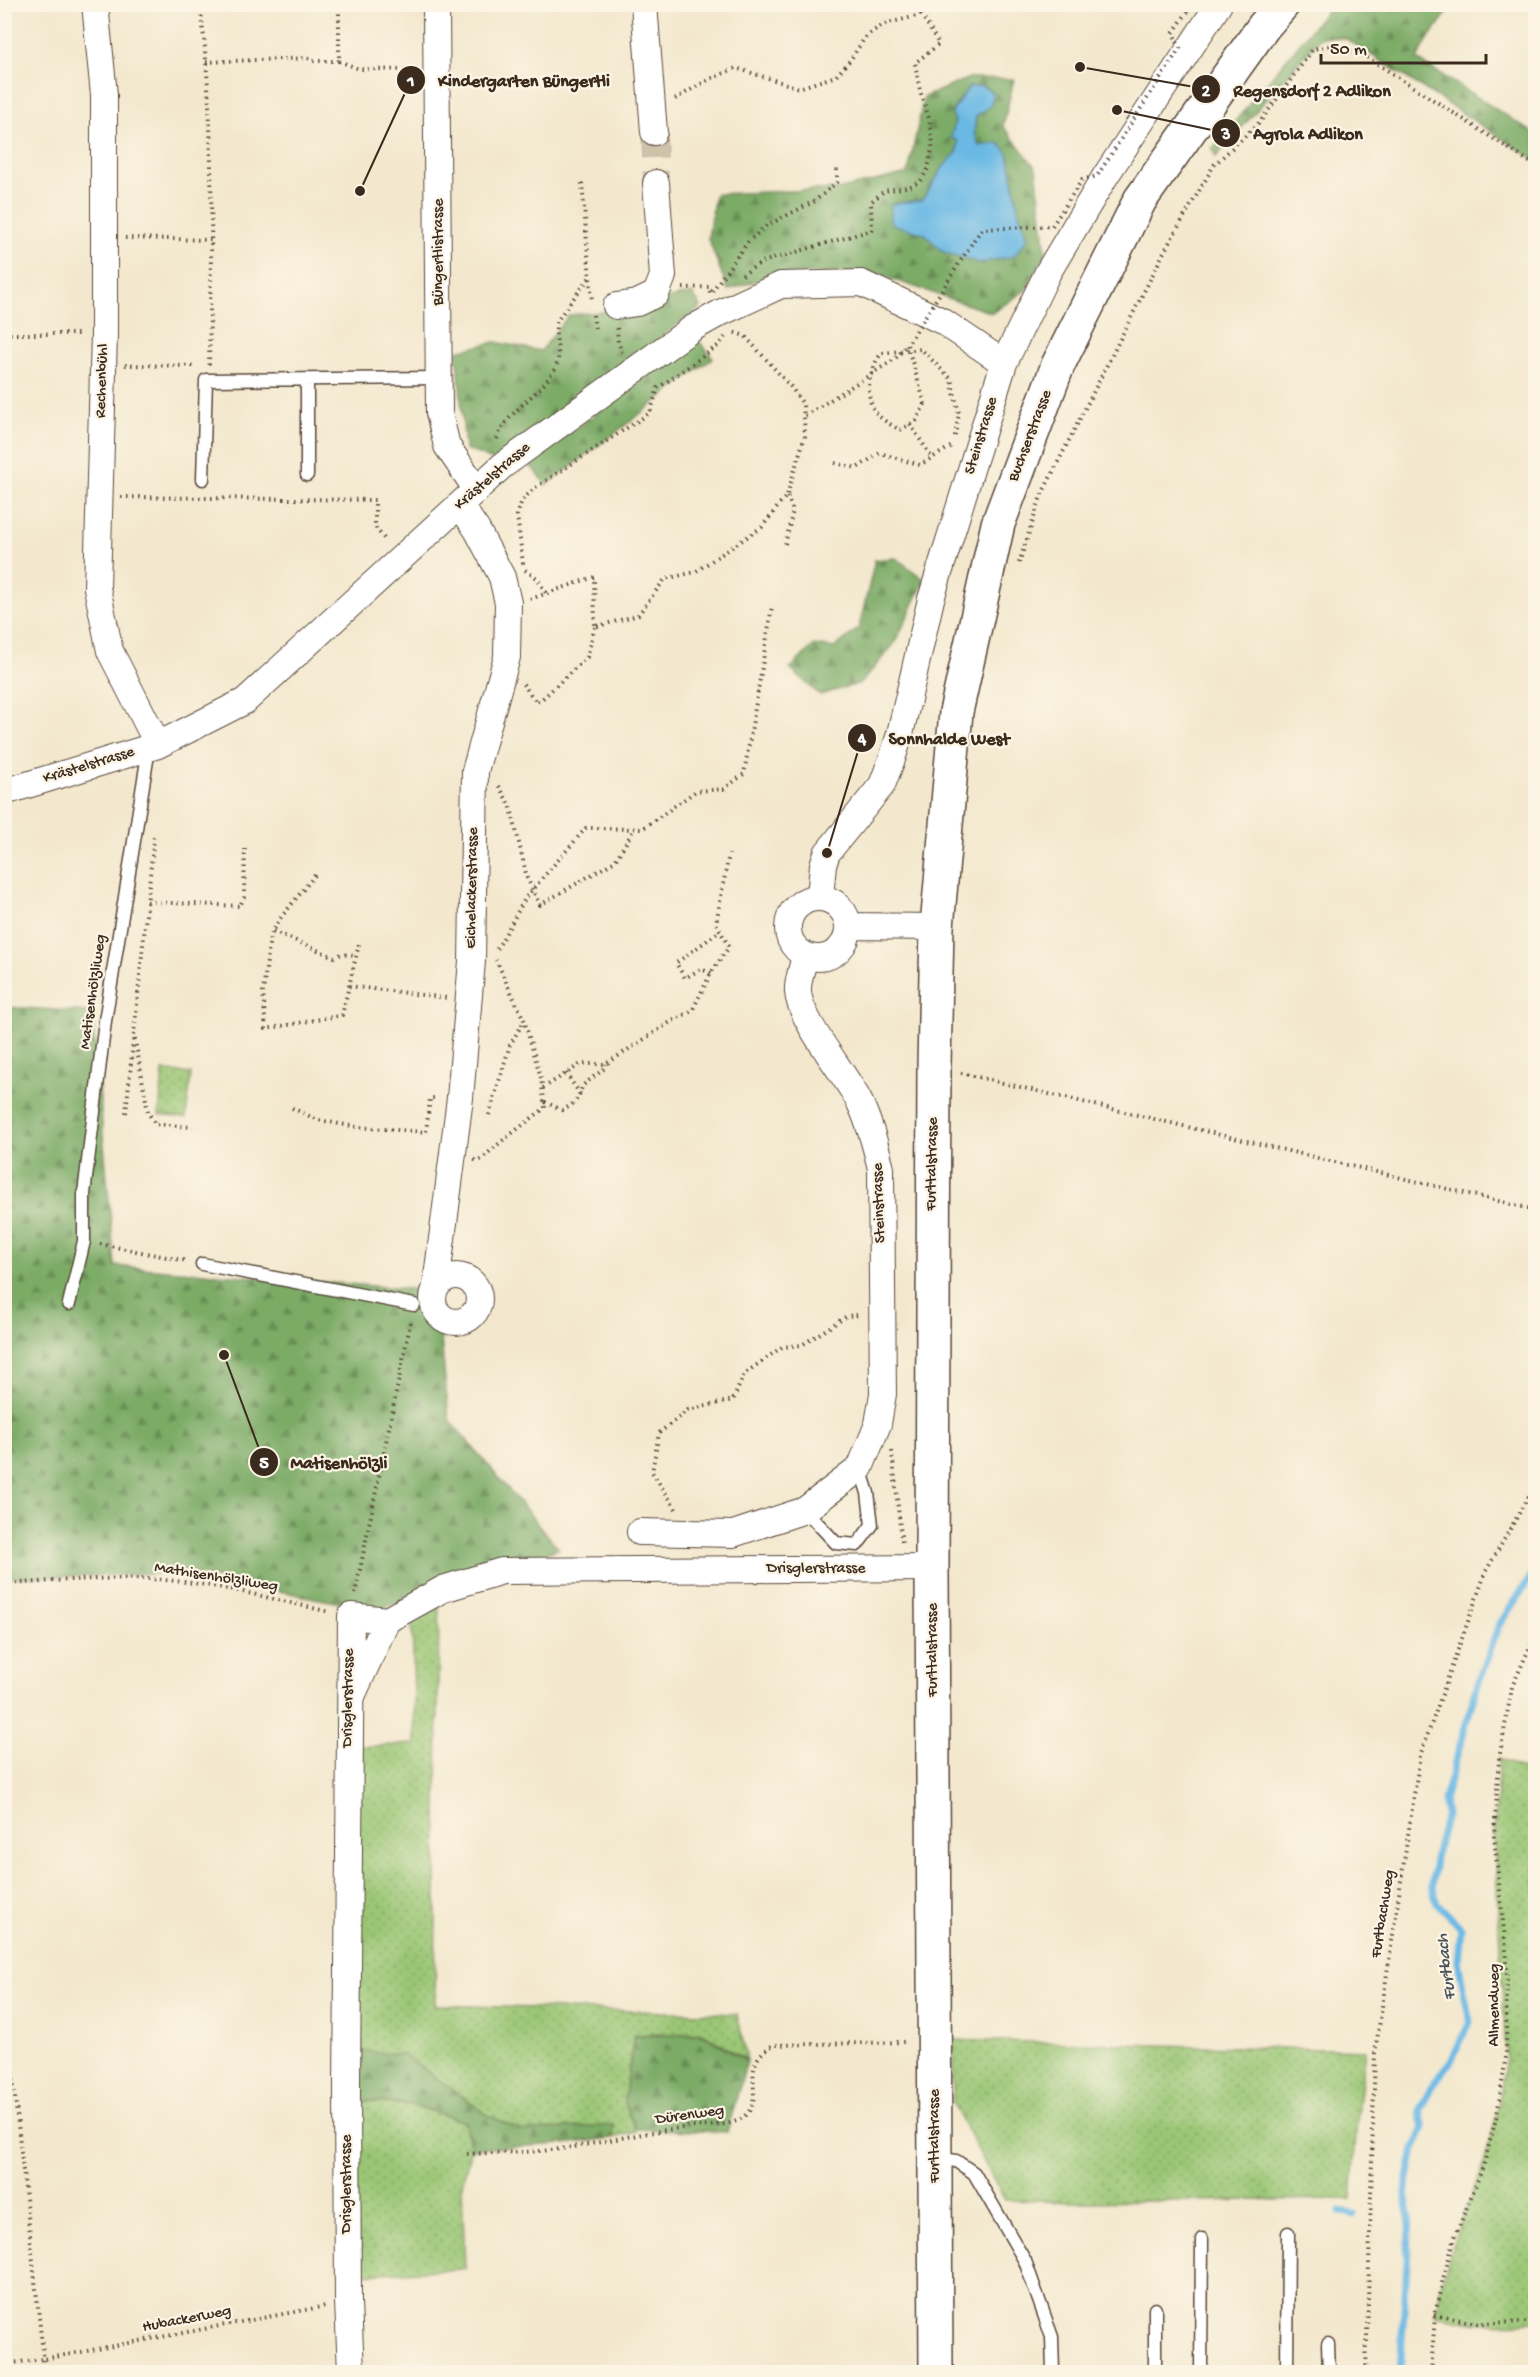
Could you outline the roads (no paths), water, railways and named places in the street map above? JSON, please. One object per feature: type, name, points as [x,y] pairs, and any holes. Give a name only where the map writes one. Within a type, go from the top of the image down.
[{"type":"main road","name":"Buchserstrasse","points":[[937,927],[956,712],[998,524],[1054,375],[1140,200],[1264,26],[1283,4]]},
{"type":"main road","name":"Furttalstrasse","points":[[936,2373],[932,1568],[937,927]]},
{"type":"street","name":"Rechenbühl","points":[[95,4],[104,95],[104,334],[98,588],[110,651],[153,746]]},
{"type":"street","name":"Büngertlistrasse","points":[[436,4],[439,413],[447,446],[468,497]]},
{"type":"street","points":[[644,4],[654,132]]},
{"type":"street","name":"Steinstrasse","points":[[820,897],[822,871],[827,853],[882,785],[892,759],[900,734],[931,599],[1004,363],[1048,272],[1100,185],[1219,4]]},
{"type":"street","points":[[616,306],[637,303],[656,294],[663,276],[656,183]]},
{"type":"street","name":"Krästelstrasse","points":[[4,792],[153,746],[245,701],[505,464],[693,328],[781,285],[861,283],[942,321],[1004,363]]},
{"type":"street","name":"Eichelackerstrasse","points":[[436,1285],[460,1098],[472,961],[475,771],[504,672],[516,602],[477,530],[468,497]]},
{"type":"street","points":[[820,897],[831,900],[839,906],[846,915],[849,926],[843,945],[831,955],[814,958],[805,956],[790,941],[788,921],[792,911],[800,903],[810,898],[820,897]]},
{"type":"street","points":[[849,926],[937,927]]},
{"type":"street","name":"Steinstrasse","points":[[805,956],[798,992],[807,1020],[842,1072],[860,1104],[872,1133],[881,1169],[883,1394],[878,1424],[861,1468]]},
{"type":"street","points":[[640,1532],[733,1534],[806,1510],[861,1468]]},
{"type":"street","name":"Drisglerstrasse","points":[[351,2373],[348,2302],[347,1896],[351,1616],[387,1620],[442,1589],[502,1571],[932,1568]]},
{"type":"street","points":[[349,1703],[387,1620]]},
{"type":"lane","points":[[203,479],[206,380],[439,378]]},
{"type":"lane","points":[[307,475],[308,379]]},
{"type":"lane","name":"Matisenhölzliweg","points":[[69,1304],[84,1241],[84,1194],[105,1021],[153,746]]},
{"type":"lane","points":[[202,1264],[414,1305]]},
{"type":"lane","points":[[806,1510],[836,1544],[857,1545],[872,1525],[868,1492],[861,1468]]},
{"type":"lane","points":[[936,2157],[956,2161],[974,2173],[1025,2261],[1052,2337],[1053,2373]]},
{"type":"lane","points":[[1287,2373],[1288,2233]]},
{"type":"lane","points":[[1201,2373],[1202,2239]]},
{"type":"lane","points":[[1155,2309],[1155,2373]]},
{"type":"lane","points":[[1328,2344],[1329,2373]]},
{"type":"water","points":[[982,86],[994,93],[990,106],[976,116],[974,132],[979,146],[999,143],[1008,153],[1019,213],[1028,238],[1014,256],[980,263],[943,252],[925,234],[892,224],[890,218],[891,204],[922,200],[942,169],[957,153],[958,141],[951,138],[955,122],[952,112],[969,87]]},
{"type":"waterway","name":"Furtbach","points":[[1400,2372],[1410,2218],[1405,2193],[1414,2149],[1424,2128],[1420,2111],[1431,2087],[1450,2063],[1470,2022],[1458,1961],[1461,1928],[1437,1903],[1432,1886],[1435,1857],[1446,1815],[1444,1800],[1476,1690],[1499,1625],[1536,1569]]},
{"type":"waterway","points":[[1340,2211],[1354,2215]]},
{"type":"tunnel","points":[[654,132],[656,183]]},
{"type":"place","name":"Regensdorf 2 Adlikon","points":[[1080,67]]},
{"type":"place","name":"Agrola Adlikon","points":[[1117,110]]},
{"type":"place","name":"Kindergarten Büngertli","points":[[360,191]]},
{"type":"place","name":"Sonnhalde West","points":[[827,853]]},
{"type":"place","name":"Matisenhölzli","points":[[224,1355]]}]
